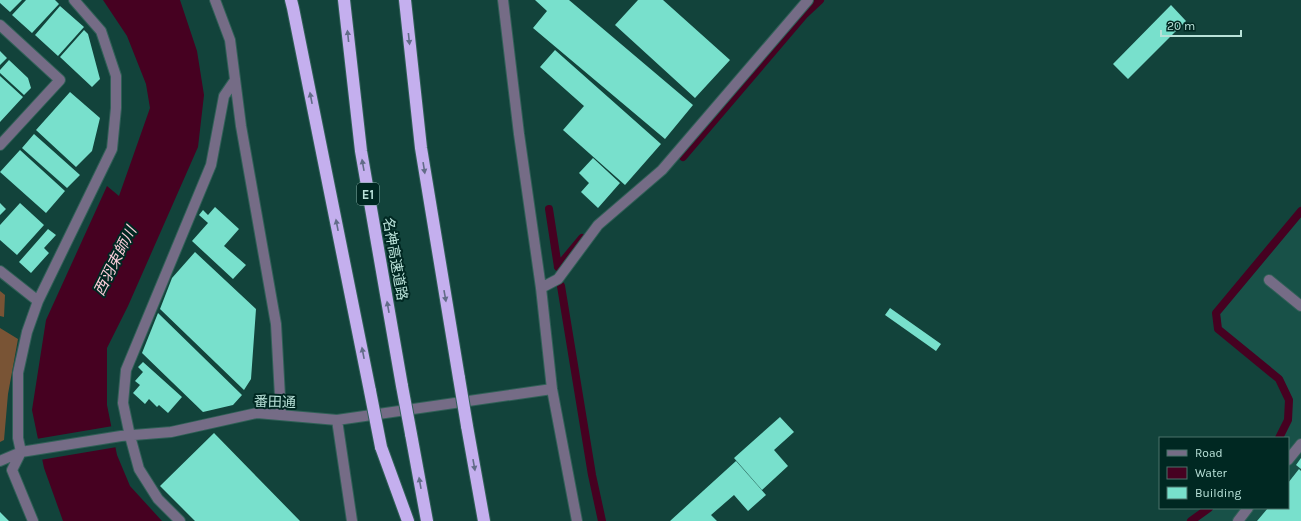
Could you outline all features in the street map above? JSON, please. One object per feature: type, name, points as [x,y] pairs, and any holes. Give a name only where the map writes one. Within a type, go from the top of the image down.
[{"type":"highway","points":[[291,0],[382,447],[408,521]]},
{"type":"highway","name":"名神高速道路","points":[[344,0],[361,151],[427,521]]},
{"type":"highway","points":[[405,0],[421,148],[484,521]]},
{"type":"street","points":[[33,521],[12,470],[21,452],[18,438],[18,372],[27,332],[38,301],[112,149],[116,108],[116,76],[101,31],[74,0]]},
{"type":"street","points":[[215,0],[230,40],[241,126],[276,324],[281,415]]},
{"type":"street","points":[[504,0],[520,134],[541,288],[552,389],[577,521]]},
{"type":"street","points":[[541,288],[558,279],[598,225],[662,170],[808,0]]},
{"type":"street","points":[[0,25],[60,80],[0,145]]},
{"type":"street","points":[[180,521],[158,499],[139,469],[125,436],[123,403],[126,370],[211,165],[224,96],[235,80]]},
{"type":"street","points":[[0,271],[38,301]]},
{"type":"street","points":[[1269,280],[1301,306]]},
{"type":"street","name":"番田通","points":[[0,461],[21,452],[125,436],[171,432],[257,414],[337,420],[552,389]]},
{"type":"street","points":[[337,420],[352,521]]},
{"type":"street","points":[[1289,459],[1301,444]]},
{"type":"street","points":[[1238,521],[1247,509]]},
{"type":"shaded area","points":[[1301,217],[1301,521],[1196,521],[1213,509],[1289,509],[1289,437],[1282,437],[1290,421],[1292,398],[1282,377],[1221,328],[1220,314]]},
{"type":"shaded area","points":[[0,291],[5,295],[4,317],[0,316]]},
{"type":"shaded area","points":[[0,328],[18,339],[8,394],[4,440],[0,442]]},
{"type":"water","name":"西羽束師川","points":[[103,0],[180,0],[197,51],[204,95],[198,147],[128,306],[107,348],[107,405],[117,455],[130,486],[162,521],[63,521],[44,468],[32,410],[46,320],[107,186],[119,196],[150,108],[146,84],[127,36]]},
{"type":"pier","points":[[113,426],[117,447],[40,460],[36,439]]},
{"type":"building","points":[[0,0],[22,0],[10,12],[0,3]]},
{"type":"building","points":[[26,0],[55,0],[59,4],[32,33],[12,15]]},
{"type":"building","points":[[535,0],[569,0],[693,105],[665,139],[533,28],[547,11]]},
{"type":"building","points":[[638,0],[663,0],[730,60],[695,98],[615,25]]},
{"type":"building","points":[[1171,5],[1186,21],[1128,79],[1113,64]]},
{"type":"building","points":[[60,6],[84,27],[58,56],[35,35]]},
{"type":"building","points":[[84,30],[88,34],[100,79],[92,87],[60,57]]},
{"type":"building","points":[[555,50],[661,144],[625,185],[563,130],[584,106],[540,67]]},
{"type":"building","points":[[0,51],[7,58],[0,65]]},
{"type":"building","points":[[9,60],[28,78],[31,88],[24,95],[0,73],[0,70]]},
{"type":"building","points":[[0,76],[23,97],[0,122]]},
{"type":"building","points":[[70,92],[100,118],[92,151],[76,167],[36,130]]},
{"type":"building","points":[[34,134],[80,175],[67,188],[22,148]]},
{"type":"building","points":[[20,150],[65,191],[46,213],[0,172]]},
{"type":"building","points":[[593,158],[620,183],[598,208],[581,192],[589,183],[579,173]]},
{"type":"building","points":[[0,203],[6,209],[0,215]]},
{"type":"building","points":[[20,203],[44,225],[17,255],[0,240],[0,225]]},
{"type":"building","points":[[215,207],[239,229],[224,246],[246,265],[233,279],[192,241],[208,223],[199,215],[203,210],[208,215]]},
{"type":"building","points":[[48,229],[56,235],[44,248],[49,253],[31,273],[19,262]]},
{"type":"building","points":[[195,252],[256,309],[251,379],[244,390],[160,309],[172,278]]},
{"type":"building","points":[[890,308],[941,344],[936,351],[885,315]]},
{"type":"building","points":[[158,313],[242,395],[233,405],[203,412],[142,353]]},
{"type":"building","points":[[143,362],[182,397],[168,413],[159,405],[157,407],[149,399],[145,404],[133,393],[140,385],[135,381],[143,372],[138,367]]},
{"type":"building","points":[[780,417],[794,432],[774,450],[788,466],[762,490],[734,458]]},
{"type":"building","points":[[214,433],[300,521],[195,521],[160,486]]},
{"type":"building","points":[[1301,458],[1301,469],[1296,465]]},
{"type":"building","points":[[736,461],[766,495],[748,511],[734,495],[711,515],[717,521],[670,521]]},
{"type":"building","points":[[1299,469],[1301,471],[1301,521],[1257,521],[1267,509],[1289,509],[1289,482]]},
{"type":"building","points":[[0,512],[9,521],[0,521]]},
{"type":"waterway","points":[[683,157],[805,14],[820,0]]},
{"type":"waterway","points":[[549,209],[558,267]]},
{"type":"waterway","points":[[1280,437],[1288,420],[1289,400],[1279,379],[1218,329],[1216,313],[1301,211]]},
{"type":"waterway","points":[[558,267],[582,238]]},
{"type":"waterway","points":[[561,286],[592,475],[602,521]]},
{"type":"waterway","points":[[1191,521],[1208,509]]}]
